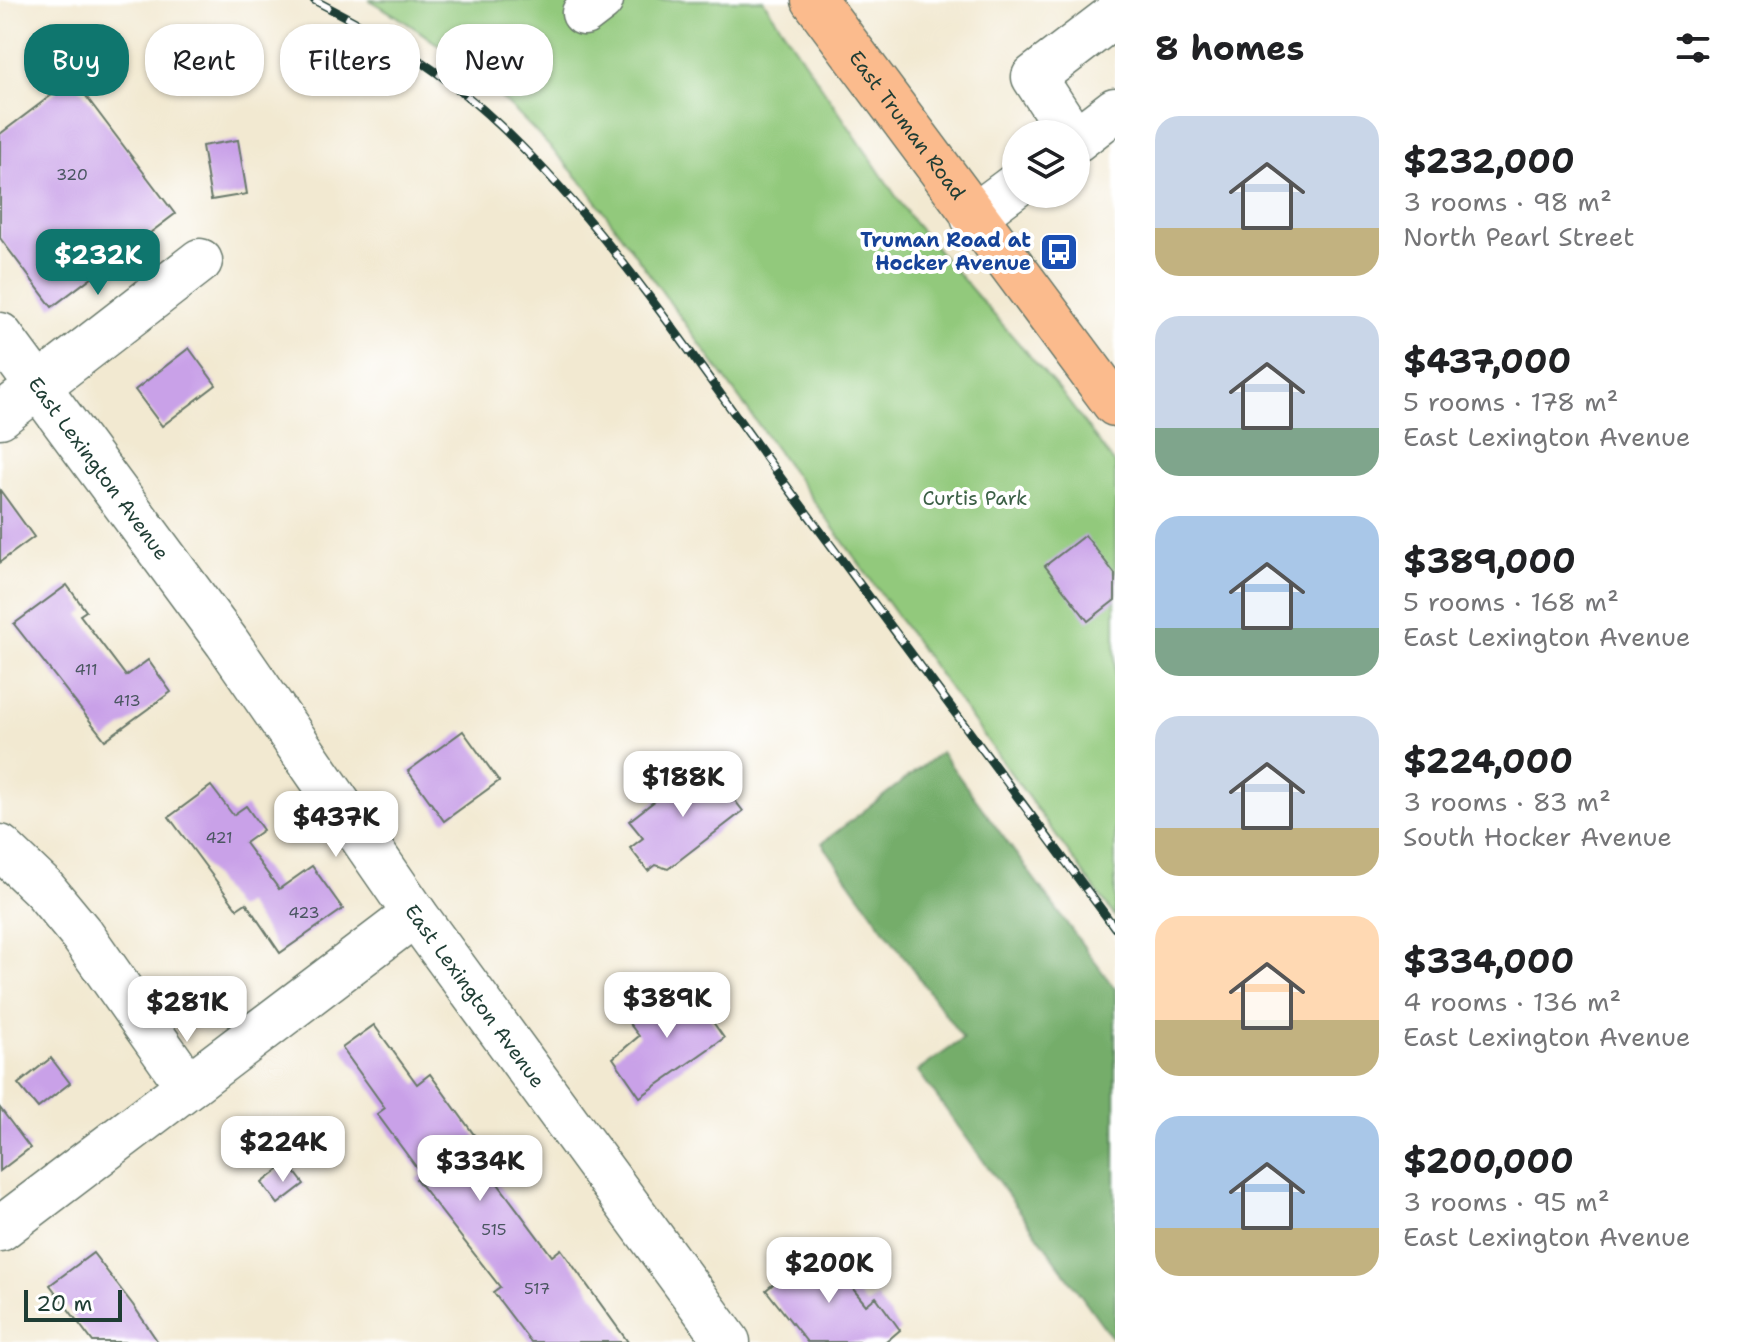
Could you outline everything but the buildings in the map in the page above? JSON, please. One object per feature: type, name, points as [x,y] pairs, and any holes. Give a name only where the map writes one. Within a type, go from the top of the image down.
[{"type":"main road","name":"East Truman Road","points":[[814,0],[1115,404]]},
{"type":"street","points":[[1062,120],[1034,77],[1115,15]]},
{"type":"street","points":[[1090,129],[1115,110]]},
{"type":"street","points":[[973,217],[1002,195]]},
{"type":"street","points":[[0,416],[200,261]]},
{"type":"street","name":"East Lexington Avenue","points":[[0,335],[227,642],[415,914],[728,1342]]},
{"type":"street","points":[[0,847],[44,889],[82,935],[188,1086]]},
{"type":"street","points":[[0,1229],[415,914]]},
{"type":"green space","name":"Curtis Park","points":[[369,0],[763,0],[914,223],[1061,392],[1115,464],[1115,917],[587,188],[499,96],[553,96],[553,24],[436,24],[436,44],[420,32],[420,24],[408,24]]},
{"type":"green space","points":[[941,752],[1115,989],[1115,1342],[918,1071],[963,1039],[822,843]]},
{"type":"railway","points":[[314,0],[368,29],[436,72],[500,125],[546,171],[632,274],[1115,928]]},
{"type":"place","name":"Truman Road at Hocker Avenue","points":[[1059,252]]}]
